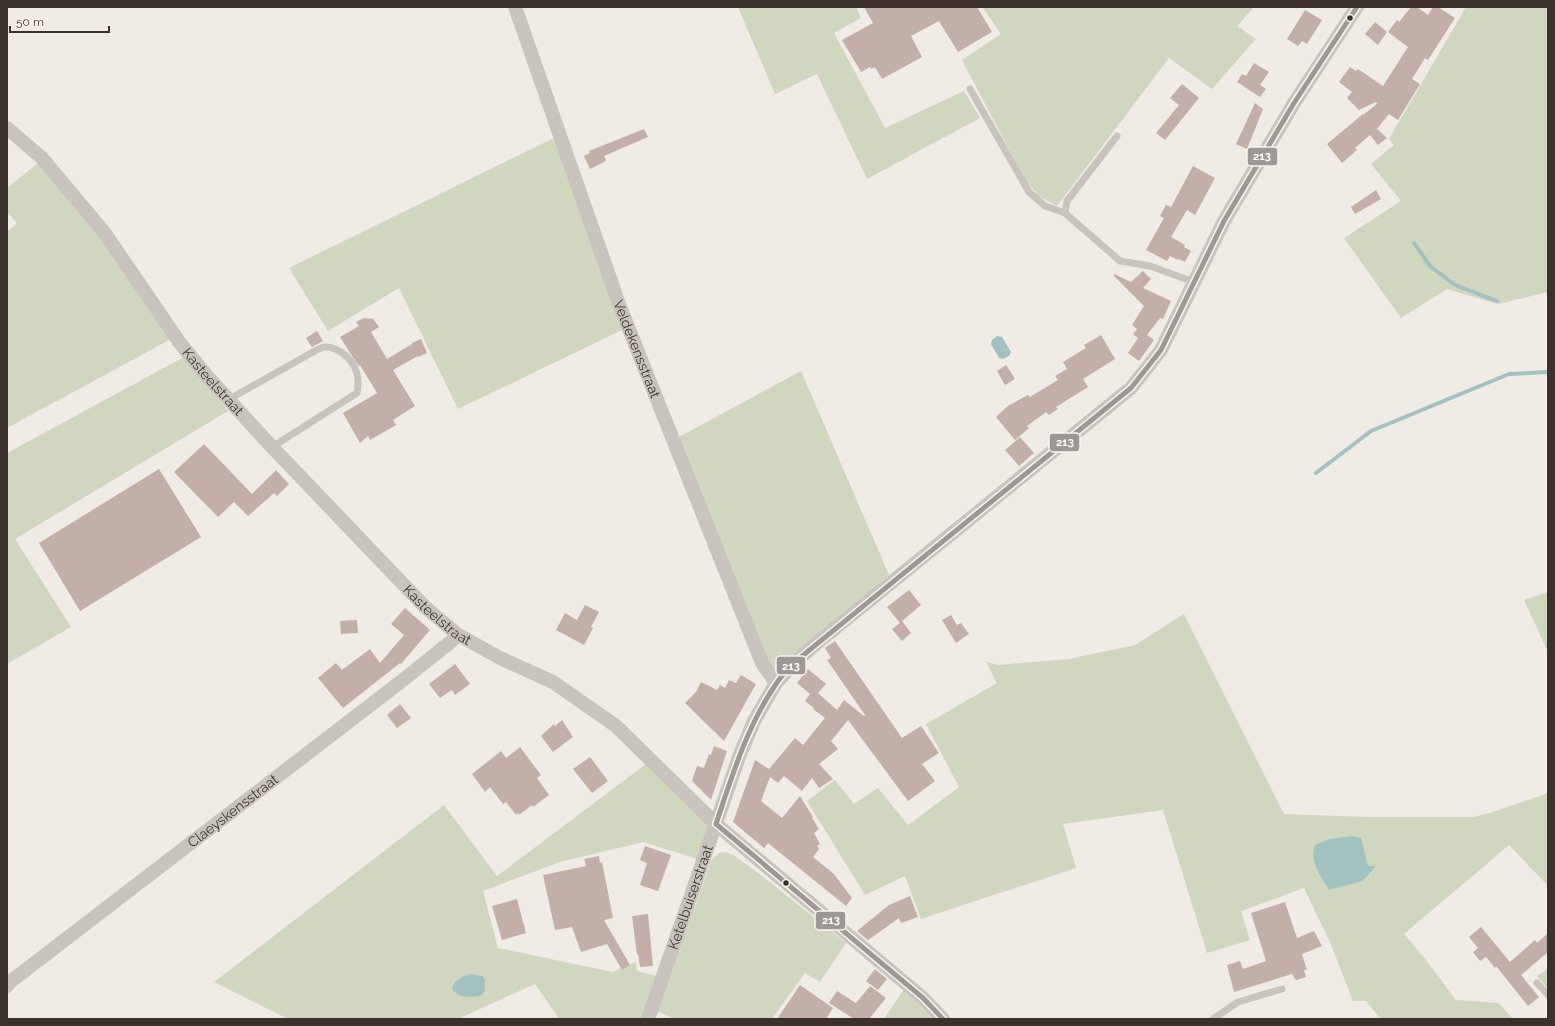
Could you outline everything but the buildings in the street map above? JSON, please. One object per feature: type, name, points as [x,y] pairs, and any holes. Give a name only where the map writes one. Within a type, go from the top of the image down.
[{"type":"street","name":"Veldekensstraat","points":[[514,7],[619,304],[762,663],[771,678],[776,683]]},
{"type":"street","name":"Ketelbuiserstraat","points":[[648,1019],[739,757],[754,721],[776,683],[796,661],[823,638],[1131,388],[1161,350],[1224,221],[1294,103],[1357,7]]},
{"type":"street","name":"Kasteelstraat","points":[[7,128],[42,158],[104,232],[180,342],[207,376],[272,447],[425,607],[457,634],[500,658],[553,682],[616,726],[716,824],[923,998],[943,1019]]},
{"type":"street","name":"Claeyskensstraat","points":[[7,986],[22,972],[403,680],[453,640],[457,634]]},
{"type":"lane","points":[[970,89],[1029,192],[1045,206],[1065,213],[1120,261],[1150,266],[1194,282]]},
{"type":"lane","points":[[1065,213],[1067,201],[1117,136]]},
{"type":"lane","points":[[229,400],[323,347],[334,348],[351,361],[357,373],[357,393],[272,447]]},
{"type":"lane","points":[[1537,983],[1548,995]]},
{"type":"lane","points":[[1213,1019],[1238,1002],[1282,989]]},
{"type":"green space","points":[[738,7],[856,7],[861,18],[834,33],[885,128],[964,91],[980,118],[867,179],[817,74],[775,94]]},
{"type":"green space","points":[[1254,7],[1237,26],[1256,39],[1212,89],[1169,58],[1057,206],[1039,196],[1025,180],[962,60],[1001,34],[983,8]]},
{"type":"green space","points":[[1466,7],[1548,8],[1548,292],[1498,304],[1447,289],[1401,318],[1344,238],[1401,201],[1371,164],[1394,145],[1389,139]]},
{"type":"green space","points":[[554,138],[622,330],[458,409],[399,288],[328,331],[289,268]]},
{"type":"green space","points":[[38,163],[100,236],[171,339],[7,428],[7,232],[17,223],[7,212],[7,188]]},
{"type":"green space","points":[[184,357],[228,411],[15,539],[71,627],[7,664],[7,453]]},
{"type":"green space","points":[[801,371],[889,575],[776,670],[768,663],[677,438]]},
{"type":"green space","points":[[1548,592],[1548,652],[1524,600]]},
{"type":"green space","points":[[1184,614],[1284,814],[1366,817],[1473,817],[1490,813],[1548,793],[1548,886],[1509,845],[1404,934],[1456,1000],[1499,1003],[1513,1019],[1381,1019],[1366,1001],[1353,1001],[1330,942],[1304,888],[1241,911],[1250,940],[1207,953],[1163,810],[1063,824],[1076,868],[921,919],[905,876],[865,895],[807,801],[835,780],[854,804],[878,788],[908,825],[959,787],[926,724],[997,683],[986,662],[999,665],[1069,659],[1135,645]],"holes":[[[1368,866],[1376,866],[1363,881],[1329,890]]]},
{"type":"green space","points":[[646,764],[710,825],[697,859],[643,842],[560,862],[483,891],[498,948],[612,972],[636,962],[637,971],[657,976],[641,1019],[559,1019],[535,984],[458,1019],[288,1019],[214,982],[444,805],[497,876]]},
{"type":"green space","points":[[726,852],[735,856],[762,876],[846,943],[820,982],[805,973],[772,1019],[674,1019],[657,1011],[712,859],[719,853]]},
{"type":"green space","points":[[1548,969],[1548,989],[1537,976]]},
{"type":"green space","points":[[904,989],[935,1019],[884,1019]]},
{"type":"water","points":[[997,336],[1002,337],[1011,352],[1009,356],[1003,359],[999,358],[991,344],[992,340]]},
{"type":"water","points":[[1353,836],[1361,838],[1368,866],[1376,866],[1363,881],[1329,890],[1319,874],[1315,863],[1315,845],[1329,839]]},
{"type":"water","points":[[472,974],[482,976],[485,979],[485,990],[481,996],[461,996],[454,992],[452,988],[457,980]]},
{"type":"waterway","points":[[1414,243],[1430,266],[1455,285],[1497,301]]},
{"type":"waterway","points":[[1316,473],[1371,431],[1509,374],[1548,372]]},
{"type":"transit line","name":"213","points":[[716,824],[748,734],[766,700],[778,681],[788,669],[1131,388],[1161,350],[1224,221],[1294,103],[1357,7]]},
{"type":"transit line","name":"213","points":[[716,824],[923,998],[943,1019]]}]
